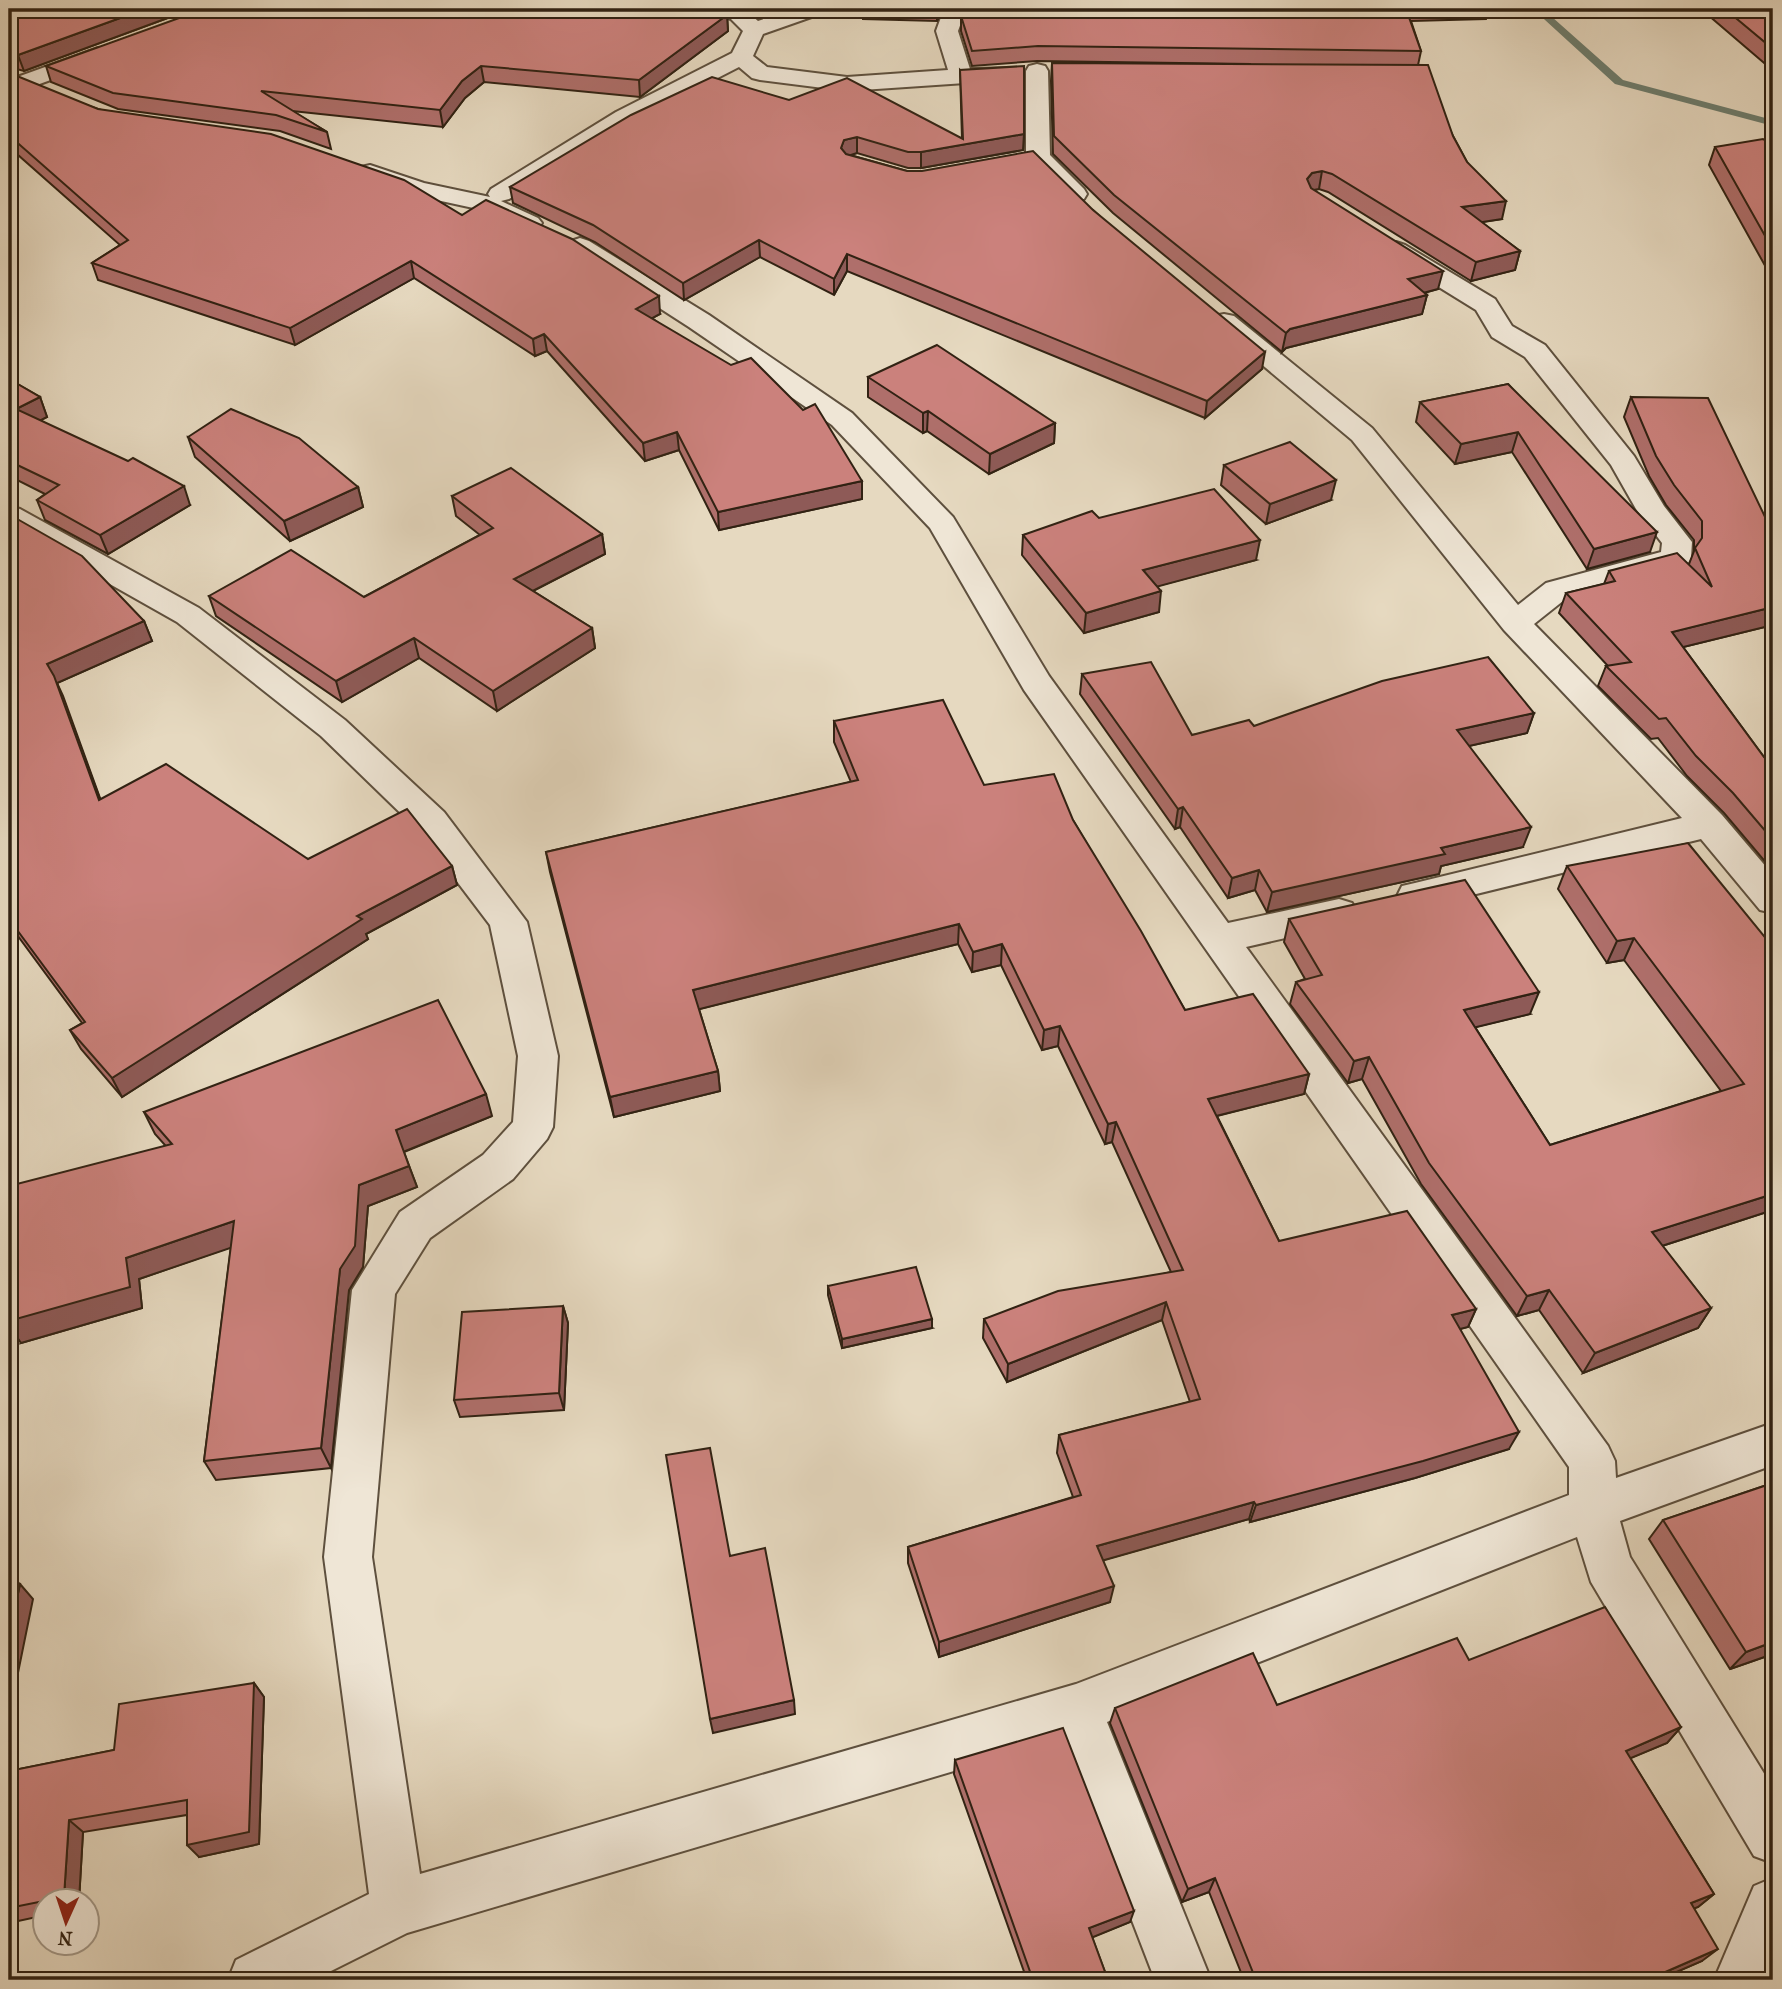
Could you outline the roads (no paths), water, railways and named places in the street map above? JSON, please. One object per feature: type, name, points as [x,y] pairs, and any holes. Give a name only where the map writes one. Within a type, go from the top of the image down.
[{"type":"street","points":[[721,9],[739,14],[754,30]]},
{"type":"street","points":[[485,203],[624,117],[741,57],[754,30],[811,9]]},
{"type":"street","points":[[955,9],[947,31],[961,75]]},
{"type":"street","points":[[14,81],[123,46]]},
{"type":"street","points":[[741,57],[760,73],[847,84],[1051,71],[1026,159],[1093,211]]},
{"type":"street","points":[[14,81],[62,97]]},
{"type":"street","points":[[342,162],[418,188],[485,203],[585,248],[842,419],[942,523],[1035,682],[1592,1461],[1593,1508],[1608,1566],[1773,1837]]},
{"type":"street","points":[[1372,234],[1486,305],[1502,331],[1535,351],[1624,462],[1651,509],[1676,542],[1676,558],[1558,590],[1515,623]]},
{"type":"street","points":[[1202,304],[1362,434],[1515,623],[1709,824],[1773,900]]},
{"type":"street","points":[[11,519],[188,615],[332,728],[431,821],[508,922],[538,1056],[533,1127],[498,1167],[415,1225],[374,1290],[348,1557],[398,1908]]},
{"type":"street","points":[[1219,939],[1382,904],[1709,824]]},
{"type":"street","points":[[258,1980],[398,1908],[1076,1709],[1593,1508],[1773,1444]]},
{"type":"street","points":[[1076,1709],[1184,1980]]},
{"type":"street","points":[[1742,1980],[1773,1905]]},
{"type":"waterway","points":[[1538,9],[1619,82],[1773,123]]}]
